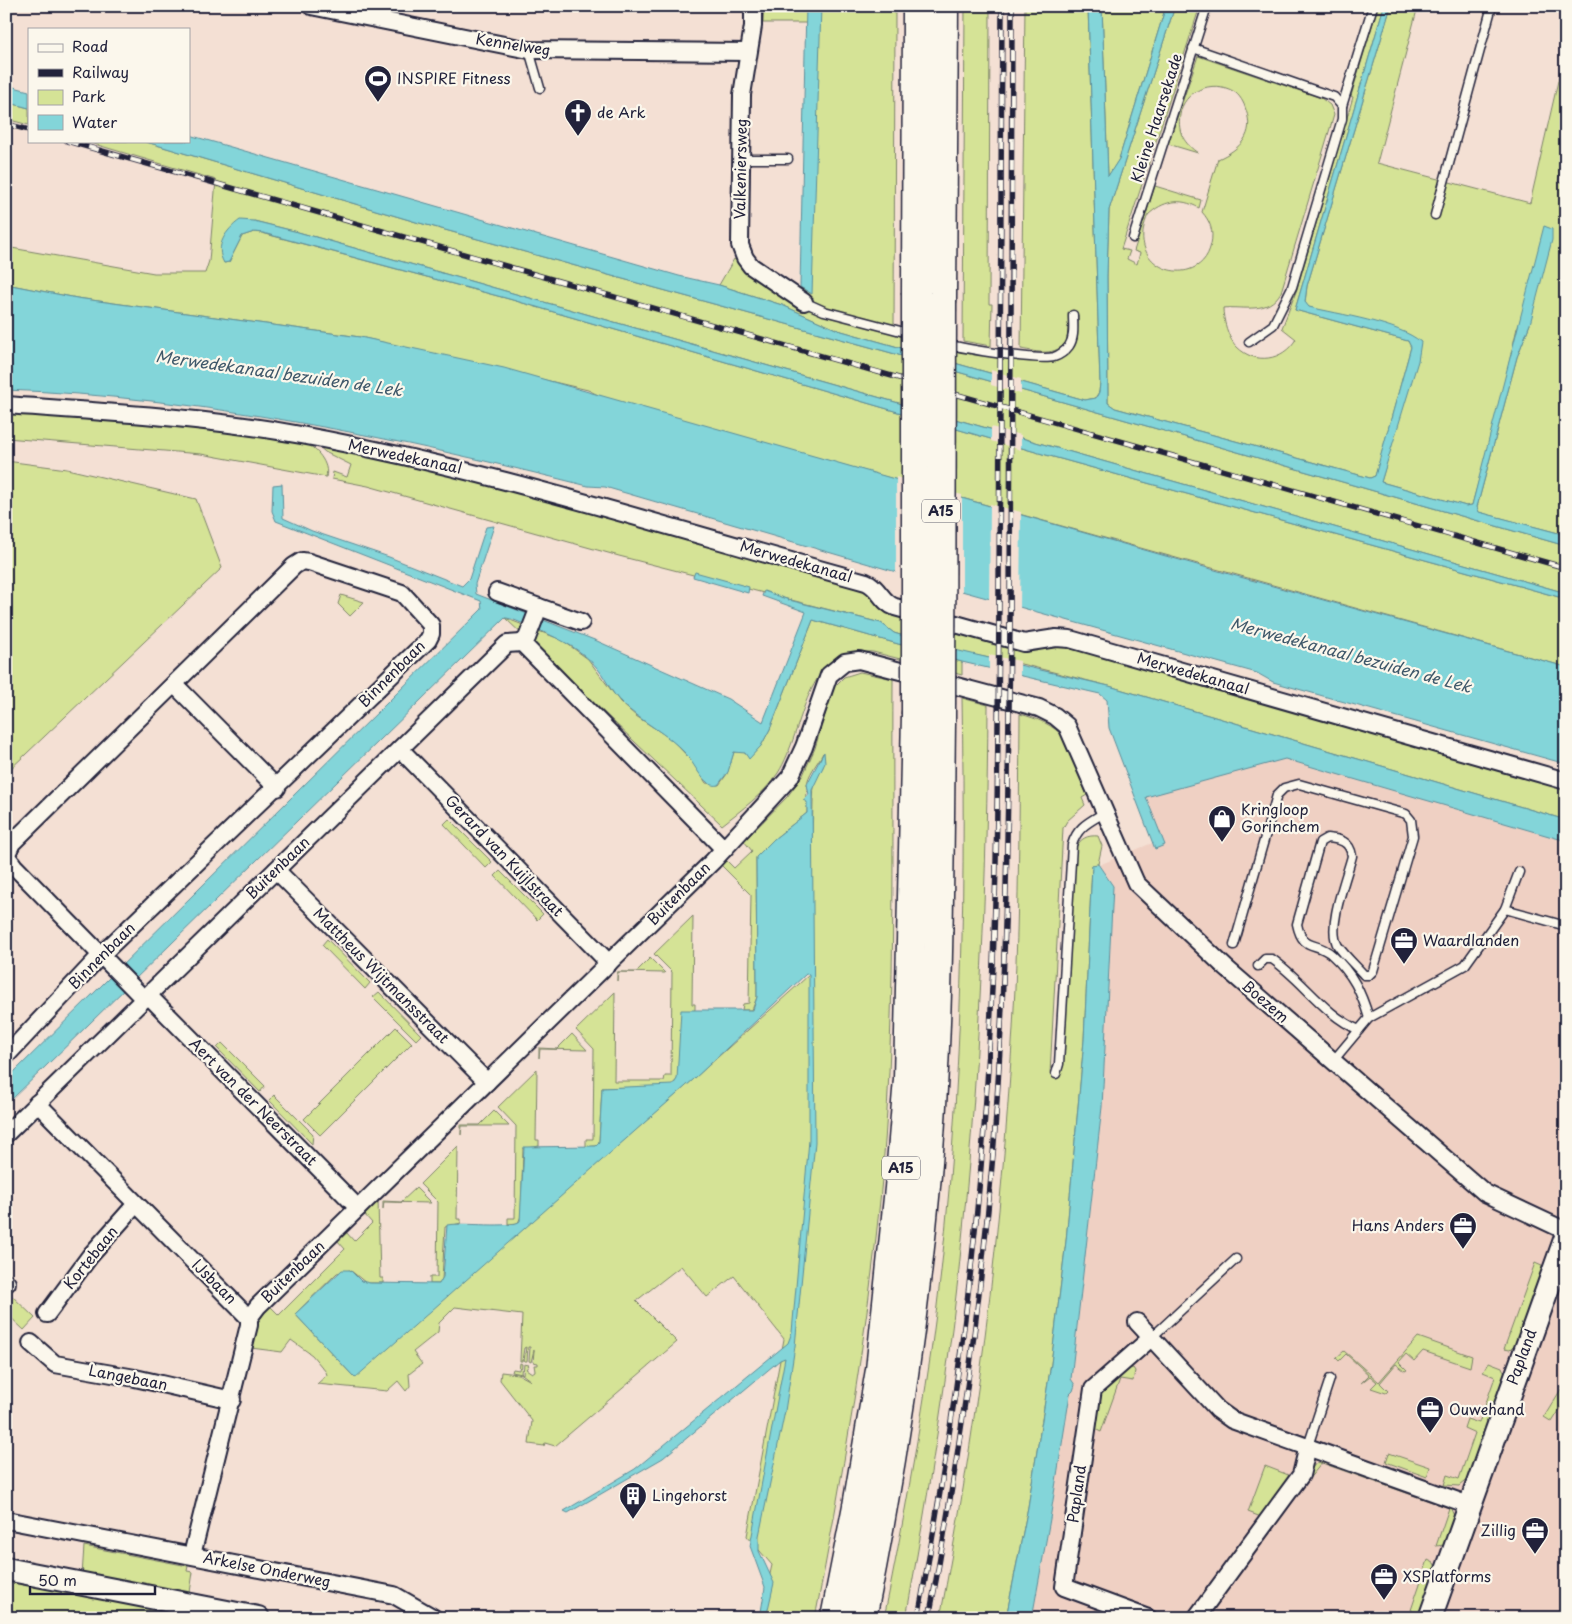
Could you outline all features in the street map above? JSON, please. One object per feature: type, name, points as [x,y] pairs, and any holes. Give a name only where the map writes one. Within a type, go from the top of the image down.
[{"type":"highway","name":"A15","points":[[862,1618],[884,1509],[903,1377],[925,1197],[934,1081],[938,971],[928,718],[929,296],[917,6]]},
{"type":"highway","name":"A15","points":[[929,296],[944,6]]},
{"type":"highway","name":"A15","points":[[834,1618],[857,1506],[880,1370],[899,1188],[908,1069],[928,718]]},
{"type":"street","name":"Kennelweg","points":[[311,6],[529,50],[748,52]]},
{"type":"street","name":"Valkeniersweg","points":[[753,6],[742,95],[742,252],[751,266],[804,302]]},
{"type":"street","name":"Merwedekanaal","points":[[6,406],[129,413],[259,429],[354,445],[454,467],[622,512],[866,582],[874,586],[886,602],[892,606],[1001,637],[1029,644],[1056,638],[1070,640],[1566,781]]},
{"type":"street","name":"Binnenbaan","points":[[6,856],[12,843],[294,566],[302,561],[402,593],[431,625],[431,634],[428,640],[277,788],[101,955],[6,1056]]},
{"type":"street","points":[[497,592],[538,610],[581,622]]},
{"type":"street","points":[[538,610],[525,639],[724,849]]},
{"type":"street","name":"Buitenbaan","points":[[37,1103],[142,994],[276,870],[500,649],[513,642],[525,639]]},
{"type":"street","name":"Buitenbaan","points":[[249,1318],[358,1208],[724,849],[790,777],[804,747],[830,675],[845,662],[859,660],[873,662],[1039,708]]},
{"type":"street","points":[[174,684],[277,788]]},
{"type":"street","name":"Boezem","points":[[1039,708],[1055,716],[1067,726],[1136,883],[1226,968],[1485,1193],[1566,1231]]},
{"type":"street","name":"Gerard van Kuijlstraat","points":[[400,749],[609,963]]},
{"type":"street","name":"Aert van der Neerstraat","points":[[6,856],[112,968],[142,994],[358,1208]]},
{"type":"street","name":"Mattheus Wijtmansstraat","points":[[276,870],[487,1082]]},
{"type":"street","points":[[6,1134],[37,1103]]},
{"type":"street","name":"IJsbaan","points":[[37,1103],[249,1318],[249,1326],[232,1400],[192,1555]]},
{"type":"street","name":"Kortebaan","points":[[47,1314],[90,1256],[136,1204]]},
{"type":"street","name":"Papland","points":[[1430,1618],[1566,1237]]},
{"type":"street","points":[[1137,1322],[1218,1410],[1232,1420],[1469,1506]]},
{"type":"street","name":"Papland","points":[[1148,1618],[1064,1587],[1093,1389],[1151,1338]]},
{"type":"street","name":"Langebaan","points":[[31,1343],[55,1364],[134,1378],[232,1400]]},
{"type":"street","points":[[1196,1618],[1301,1475],[1308,1446]]},
{"type":"street","name":"Arkelse Onderweg","points":[[6,1520],[394,1595],[434,1618]]},
{"type":"street","points":[[6,1570],[209,1614],[258,1618]]},
{"type":"lane","name":"Kleine Haarsekade","points":[[1133,238],[1207,6]]},
{"type":"lane","points":[[1249,342],[1273,325],[1292,287],[1342,119],[1342,106],[1373,6]]},
{"type":"lane","points":[[1435,216],[1492,6]]},
{"type":"lane","points":[[1193,48],[1334,97],[1342,106]]},
{"type":"lane","points":[[529,50],[540,88]]},
{"type":"lane","points":[[741,159],[788,159]]},
{"type":"lane","points":[[804,302],[824,311],[926,338]]},
{"type":"lane","points":[[935,340],[962,348],[1044,358],[1054,357],[1069,346],[1072,338],[1073,315]]},
{"type":"lane","points":[[1234,945],[1277,795],[1284,788],[1299,784],[1406,814],[1411,820],[1413,836],[1374,971],[1369,975],[1364,975],[1337,944],[1335,939],[1335,920],[1352,856],[1351,847],[1346,842],[1327,838],[1320,842],[1297,924],[1300,937],[1308,946],[1331,954],[1357,982],[1369,1018]]},
{"type":"lane","points":[[1056,1074],[1059,1064],[1072,845],[1075,834],[1081,827],[1104,813]]},
{"type":"lane","points":[[1333,1061],[1369,1018],[1465,965],[1505,910],[1519,872]]},
{"type":"lane","points":[[1505,910],[1566,926]]},
{"type":"lane","points":[[1258,966],[1265,959],[1272,959],[1348,1026],[1359,1030]]},
{"type":"lane","name":"Papland","points":[[1151,1338],[1236,1259]]},
{"type":"lane","points":[[1308,1446],[1330,1379]]},
{"type":"shaded area","points":[[1282,748],[1566,831],[1566,1618],[1032,1618],[1070,1394],[1075,1385],[1071,1380],[1102,1107],[1113,886],[1099,865],[1157,841],[1136,791]]},
{"type":"green space","points":[[764,6],[895,6],[894,334],[964,352],[1045,362],[1063,357],[1073,347],[1077,333],[1078,315],[1069,315],[1067,341],[1057,349],[1046,352],[1021,349],[1025,6],[1088,6],[1100,383],[1099,392],[1095,398],[1085,400],[838,330],[782,305],[719,285],[734,259],[801,304],[812,23],[763,23]]},
{"type":"green space","points":[[965,6],[990,6],[989,304],[992,304],[991,346],[963,341]]},
{"type":"green space","points":[[1102,6],[1166,6],[1119,159],[1108,177]]},
{"type":"green space","points":[[1175,6],[1200,6],[1121,249],[1130,251],[1127,259],[1137,264],[1140,253],[1134,251],[1155,186],[1201,200],[1199,208],[1185,202],[1172,202],[1160,206],[1148,215],[1143,234],[1145,250],[1154,262],[1166,269],[1180,271],[1193,268],[1204,259],[1211,244],[1211,227],[1202,212],[1218,159],[1239,146],[1244,140],[1249,127],[1245,107],[1238,95],[1225,88],[1208,87],[1187,99],[1182,107],[1179,121],[1183,137],[1189,146],[1198,153],[1168,144],[1198,56],[1321,98],[1330,105],[1334,115],[1281,292],[1276,299],[1262,307],[1223,308],[1227,329],[1237,347],[1244,353],[1252,356],[1268,358],[1284,352],[1296,339],[1282,328],[1297,289],[1378,6],[1384,6],[1295,310],[1408,341],[1411,347],[1375,476],[1370,478],[1115,408],[1108,403],[1107,276],[1109,210]]},
{"type":"green space","points":[[1391,6],[1418,6],[1377,163],[1530,203],[1566,46],[1566,152],[1558,182],[1566,185],[1566,535],[1478,512],[1477,507],[1517,357],[1530,324],[1517,328],[1499,407],[1472,505],[1466,506],[1381,482],[1420,342],[1384,325],[1308,307],[1305,302],[1307,286]]},
{"type":"green space","points":[[6,102],[28,108],[28,125],[6,119]]},
{"type":"green space","points":[[87,142],[146,142],[416,222],[888,352],[1566,546],[1566,593],[298,232],[254,221],[221,251],[224,263],[229,262],[242,236],[254,232],[262,233],[509,299],[1039,453],[1566,599],[1566,667],[604,398],[588,390],[360,337],[77,298],[6,284],[6,247],[154,273],[205,273],[209,261],[216,180]]},
{"type":"green space","points":[[6,408],[151,421],[295,440],[308,444],[321,456],[326,467],[326,477],[201,454],[6,438]]},
{"type":"green space","points":[[317,445],[481,481],[869,587],[893,612],[1068,643],[1566,787],[1566,820],[1109,686],[1021,664],[958,652],[894,633],[881,623],[619,556],[368,486],[332,479],[333,472],[347,477],[351,465],[325,452]]},
{"type":"green space","points":[[6,461],[67,469],[196,499],[222,568],[6,773]]},
{"type":"green space","points":[[341,595],[364,602],[350,616],[338,604]]},
{"type":"green space","points":[[505,618],[562,640],[588,659],[620,702],[636,716],[671,739],[693,762],[706,783],[719,785],[727,774],[734,752],[743,752],[750,757],[761,746],[770,729],[813,620],[962,662],[962,675],[873,652],[850,654],[832,662],[819,676],[809,694],[787,755],[778,773],[759,795],[722,825]]},
{"type":"green space","points":[[860,672],[893,679],[891,1005],[889,1071],[880,1201],[868,1306],[852,1410],[815,1618],[760,1618],[772,1565],[747,1536],[784,1339],[734,1276],[707,1297],[681,1266],[636,1301],[677,1342],[555,1446],[545,1443],[544,1446],[529,1444],[532,1421],[500,1380],[501,1372],[518,1374],[531,1381],[522,1374],[512,1372],[513,1369],[519,1370],[520,1363],[522,1364],[521,1373],[523,1374],[524,1364],[529,1365],[526,1369],[532,1373],[535,1371],[534,1365],[538,1365],[538,1363],[533,1362],[534,1350],[531,1362],[529,1361],[530,1347],[528,1347],[527,1361],[524,1361],[526,1347],[524,1348],[522,1361],[520,1361],[522,1315],[455,1307],[439,1323],[438,1332],[413,1352],[422,1364],[409,1374],[410,1386],[406,1391],[398,1381],[387,1391],[317,1384],[327,1375],[326,1372],[312,1355],[291,1340],[282,1352],[251,1348],[259,1320],[270,1306],[279,1315],[345,1249],[337,1240],[346,1232],[354,1241],[372,1223],[364,1214],[378,1200],[380,1278],[383,1278],[383,1283],[366,1283],[350,1270],[337,1273],[295,1314],[354,1377],[688,1084],[809,975],[813,786],[823,767],[823,753],[807,782],[807,813],[774,839],[756,858],[757,997],[752,1010],[742,1010],[743,1004],[749,1003],[751,895],[720,864],[726,860],[734,868],[752,851],[744,841],[787,797],[803,775],[815,748],[833,688],[844,677]]},
{"type":"green space","points":[[962,698],[988,705],[982,967],[969,1164],[946,1376],[906,1618],[884,1618],[931,1352],[949,1189],[955,1108],[962,944]]},
{"type":"green space","points":[[1020,714],[1045,723],[1055,729],[1065,739],[1087,795],[1082,798],[1085,805],[1067,821],[1063,828],[1050,1074],[1060,1074],[1063,1067],[1076,848],[1082,840],[1091,836],[1098,836],[1102,846],[1098,864],[1092,865],[1084,1040],[1066,1241],[1051,1364],[1028,1507],[1006,1618],[940,1618],[964,1483],[984,1347],[999,1211],[1013,1029],[1017,939]]},
{"type":"green space","points":[[449,819],[492,862],[486,868],[444,824]]},
{"type":"green space","points":[[500,871],[543,914],[537,920],[495,876]]},
{"type":"green space","points":[[693,916],[692,1004],[695,1004],[695,1009],[677,1080],[669,1087],[602,1088],[599,1142],[595,1146],[586,1147],[586,1139],[593,1139],[594,1049],[576,1030],[615,992],[614,1081],[664,1081],[665,1076],[671,1076],[672,972],[654,954]]},
{"type":"green space","points":[[327,939],[370,983],[365,989],[322,945]]},
{"type":"green space","points":[[650,958],[665,973],[618,972],[636,972]]},
{"type":"green space","points":[[379,992],[421,1035],[416,1040],[373,997]]},
{"type":"green space","points":[[396,1027],[412,1043],[320,1135],[304,1119]]},
{"type":"green space","points":[[572,1034],[587,1050],[540,1049],[539,1058],[539,1048],[557,1049]]},
{"type":"green space","points":[[222,1043],[265,1086],[260,1092],[217,1048]]},
{"type":"green space","points":[[537,1069],[536,1140],[539,1140],[539,1146],[523,1149],[521,1216],[518,1223],[508,1224],[508,1218],[515,1218],[516,1126],[498,1107]]},
{"type":"green space","points":[[274,1095],[313,1134],[312,1144],[269,1100]]},
{"type":"green space","points":[[494,1111],[509,1126],[462,1126],[461,1135],[461,1125],[480,1125]]},
{"type":"green space","points":[[458,1146],[457,1219],[461,1219],[461,1223],[445,1227],[442,1280],[439,1284],[430,1284],[430,1277],[437,1277],[438,1202],[420,1184]]},
{"type":"green space","points":[[416,1188],[431,1203],[384,1202],[383,1209],[383,1201],[401,1202]]},
{"type":"green space","points":[[1535,1263],[1544,1267],[1516,1344],[1510,1350],[1504,1349]]},
{"type":"green space","points":[[11,1295],[35,1318],[24,1330],[6,1313],[6,1300]]},
{"type":"green space","points":[[1418,1337],[1472,1356],[1470,1367],[1423,1351],[1414,1361],[1406,1354],[1399,1362],[1407,1370],[1405,1371],[1396,1364],[1380,1383],[1388,1391],[1386,1393],[1371,1388],[1377,1382],[1370,1376],[1361,1383],[1369,1375],[1346,1354],[1339,1361],[1336,1358],[1344,1351],[1379,1382]]},
{"type":"green space","points":[[1489,1362],[1502,1367],[1505,1374],[1469,1478],[1459,1486],[1444,1485],[1447,1475],[1459,1479],[1475,1433],[1464,1428],[1467,1419],[1479,1423],[1495,1377],[1483,1372]]},
{"type":"green space","points":[[1133,1368],[1135,1371],[1133,1381],[1120,1379],[1101,1432],[1095,1429],[1102,1392],[1128,1369]]},
{"type":"green space","points":[[1566,1381],[1566,1400],[1552,1422],[1544,1417]]},
{"type":"green space","points":[[1389,1453],[1430,1467],[1427,1477],[1386,1462]]},
{"type":"green space","points":[[1325,1462],[1450,1507],[1455,1518],[1445,1545],[1436,1546],[1449,1508],[1322,1463],[1307,1481],[1315,1465]]},
{"type":"green space","points":[[1265,1466],[1291,1476],[1261,1517],[1248,1512]]},
{"type":"green space","points":[[84,1546],[188,1566],[187,1571],[193,1572],[189,1599],[82,1576]]},
{"type":"green space","points":[[1428,1560],[1434,1563],[1437,1569],[1421,1618],[1408,1618],[1411,1617],[1413,1611],[1411,1610]]},
{"type":"green space","points":[[6,1580],[165,1611],[167,1617],[170,1618],[6,1618]]},
{"type":"water","points":[[806,6],[821,6],[812,294],[800,287]]},
{"type":"water","points":[[1088,6],[1102,6],[1108,176],[1119,159],[1166,6],[1175,6],[1109,210],[1107,276],[1108,403],[1115,408],[1370,478],[1375,476],[1411,347],[1408,341],[1295,310],[1384,6],[1391,6],[1307,286],[1305,302],[1309,307],[1384,324],[1411,335],[1421,342],[1418,361],[1381,482],[1466,506],[1472,505],[1544,226],[1552,229],[1552,240],[1530,324],[1517,357],[1477,507],[1479,512],[1566,535],[1566,546],[888,352],[416,222],[146,142],[190,142],[190,135],[679,276],[719,285],[782,305],[838,330],[1085,400],[1096,398],[1100,383]]},
{"type":"water","points":[[6,85],[28,91],[28,108],[6,102]]},
{"type":"water","points":[[240,220],[254,221],[298,232],[1566,593],[1566,599],[1039,453],[509,299],[263,233],[254,232],[242,236],[229,262],[224,263],[220,251],[223,239]]},
{"type":"water","name":"Merwedekanaal bezuiden de Lek","points":[[6,284],[77,298],[360,337],[504,368],[1222,572],[1566,667],[1566,764],[1273,682],[1257,673],[958,590],[605,487],[588,486],[372,436],[227,411],[80,394],[6,390]]},
{"type":"water","points":[[282,484],[283,518],[312,531],[389,557],[462,586],[469,579],[486,527],[494,526],[475,584],[476,594],[597,641],[728,699],[763,722],[806,612],[762,596],[764,591],[789,600],[881,623],[894,633],[925,643],[1109,686],[1566,820],[1566,841],[1285,759],[1146,797],[1165,845],[1155,849],[1109,728],[1107,700],[1100,694],[962,662],[813,620],[770,729],[761,746],[749,759],[745,753],[734,752],[728,772],[718,785],[713,785],[704,779],[678,746],[622,703],[598,669],[583,654],[565,642],[546,633],[505,618],[6,1105],[6,1080],[482,609],[481,601],[276,521],[272,511],[273,485]]},
{"type":"water","points":[[695,572],[749,587],[748,593],[693,577]]},
{"type":"water","points":[[824,752],[825,763],[812,790],[815,1142],[795,1346],[785,1411],[759,1536],[759,1551],[774,1583],[766,1618],[760,1618],[765,1587],[750,1546],[785,1358],[780,1360],[663,1458],[568,1513],[564,1511],[635,1469],[788,1343],[792,1332],[809,1140],[809,975],[806,974],[694,1079],[355,1378],[295,1314],[342,1270],[350,1270],[361,1281],[370,1283],[439,1284],[443,1277],[447,1225],[507,1225],[520,1221],[524,1147],[595,1146],[599,1142],[602,1088],[673,1085],[677,1079],[681,1010],[753,1010],[757,997],[756,857],[774,839],[807,813],[807,802],[803,800],[809,795],[807,784]]},
{"type":"water","points":[[1098,864],[1113,886],[1102,1107],[1071,1379],[1075,1385],[1070,1394],[1032,1618],[1006,1618],[1028,1507],[1051,1364],[1066,1241],[1084,1040],[1092,865]]},
{"type":"pier","points":[[991,370],[1021,379],[1021,394],[991,385]]},
{"type":"pier","points":[[991,427],[1021,435],[1021,450],[991,441]]},
{"type":"pier","points":[[896,477],[962,495],[962,593],[896,573]]},
{"type":"pier","points":[[990,504],[1021,512],[1020,610],[989,601]]},
{"type":"pier","points":[[989,655],[1020,661],[1020,678],[989,671]]},
{"type":"railway","points":[[918,1618],[947,1450],[970,1281],[981,1167],[990,1023],[996,879],[998,735],[1002,6]]},
{"type":"railway","points":[[929,1618],[950,1500],[976,1322],[989,1203],[1002,1013],[1010,624],[1012,6]]},
{"type":"railway","points":[[6,124],[28,130]]},
{"type":"railway","points":[[71,142],[1566,568]]},
{"type":"place","name":"INSPIRE Fitness","points":[[378,103]]},
{"type":"place","name":"de Ark","points":[[578,137]]},
{"type":"place","name":"Kringloop Gorinchem","points":[[1222,843]]},
{"type":"place","name":"Waardlanden","points":[[1404,965]]},
{"type":"place","name":"Hans Anders","points":[[1463,1250]]},
{"type":"place","name":"Ouwehand","points":[[1430,1434]]},
{"type":"place","name":"Lingehorst","points":[[633,1520]]},
{"type":"place","name":"Zillig","points":[[1535,1555]]},
{"type":"place","name":"XSPlatforms","points":[[1384,1601]]}]
